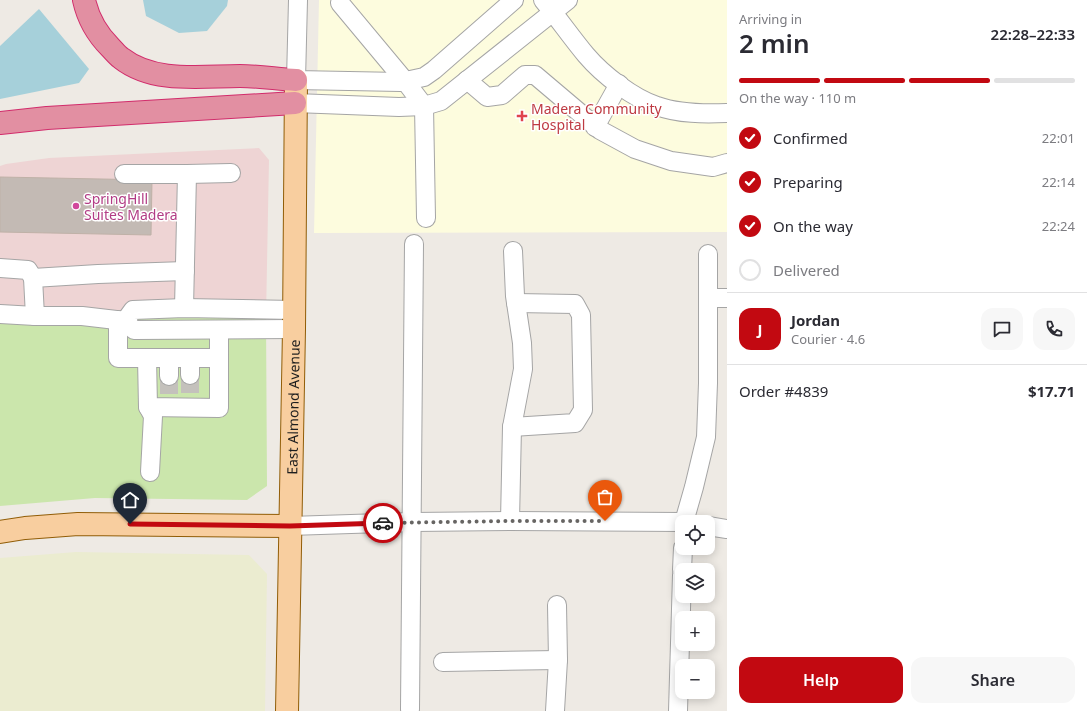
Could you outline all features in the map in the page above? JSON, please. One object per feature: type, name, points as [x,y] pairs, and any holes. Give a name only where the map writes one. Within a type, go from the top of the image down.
[{"type":"highway","points":[[84,0],[91,22],[104,41],[122,59],[139,68],[160,75],[180,77],[248,76],[296,80]]},
{"type":"highway","points":[[0,124],[47,118],[295,103]]},
{"type":"main road","name":"East Almond Avenue","points":[[287,711],[294,319],[296,80]]},
{"type":"main road","points":[[0,532],[25,528],[78,524],[290,526]]},
{"type":"street","points":[[298,0],[296,80],[405,81],[424,77],[504,4]]},
{"type":"street","points":[[295,103],[399,107],[424,106],[441,101],[467,80],[548,6],[568,0]]},
{"type":"street","points":[[340,2],[424,106],[426,218]]},
{"type":"street","points":[[548,6],[587,56],[604,73],[640,98],[658,107],[696,113],[727,113]]},
{"type":"street","points":[[467,80],[487,97],[502,95],[525,76],[534,75],[595,126],[635,149],[671,161],[713,167],[727,163]]},
{"type":"street","points":[[595,126],[619,84]]},
{"type":"street","points":[[124,174],[232,173]]},
{"type":"street","points":[[184,308],[187,174]]},
{"type":"street","points":[[410,709],[414,244]]},
{"type":"street","points":[[510,521],[512,427],[524,369],[516,303],[514,251]]},
{"type":"street","points":[[686,515],[706,437],[708,383],[708,254]]},
{"type":"street","points":[[0,268],[28,270],[33,278],[35,316]]},
{"type":"street","points":[[33,278],[185,271]]},
{"type":"street","points":[[708,298],[727,298]]},
{"type":"street","points":[[512,427],[575,423],[583,410],[581,315],[575,304],[516,303]]},
{"type":"street","points":[[219,358],[190,367],[169,358],[118,358],[121,320],[133,310],[184,308],[294,319]]},
{"type":"street","points":[[0,314],[82,316],[121,320],[134,330],[220,330],[294,319]]},
{"type":"street","points":[[148,407],[169,404],[190,404],[219,408],[220,330]]},
{"type":"street","points":[[147,358],[148,407],[153,416],[150,472]]},
{"type":"street","points":[[169,358],[169,376]]},
{"type":"street","points":[[290,526],[412,522],[675,522]]},
{"type":"street","points":[[715,527],[727,529]]},
{"type":"street","points":[[678,711],[681,603]]},
{"type":"street","points":[[555,711],[558,660],[557,605]]},
{"type":"street","points":[[443,662],[558,660]]},
{"type":"shaded area","name":"Madera Community Hospital","points":[[319,0],[727,0],[727,232],[314,233]]},
{"type":"shaded area","points":[[259,148],[269,160],[266,317],[0,320],[0,166],[49,158]]},
{"type":"shaded area","points":[[76,552],[249,555],[267,574],[265,711],[0,711],[0,558]]},
{"type":"green space","points":[[266,317],[267,486],[247,500],[95,498],[0,506],[0,320]]},
{"type":"water","points":[[143,0],[228,0],[227,6],[207,31],[179,33],[146,16]]},
{"type":"water","points":[[39,9],[89,69],[79,83],[0,99],[0,46]]},
{"type":"building","name":"SpringHill Suites Madera","points":[[0,177],[152,180],[151,235],[0,232]]},
{"type":"tunnel","points":[[190,375],[190,401]]},
{"type":"tunnel","points":[[169,376],[169,400]]},
{"type":"way so far","points":[[383,523],[605,521]]},
{"type":"place","name":"Madera Community Hospital","points":[[522,116]]},
{"type":"place","name":"SpringHill Suites Madera","points":[[76,206]]},
{"type":"route","points":[[130,524],[290,526],[383,523]]}]
